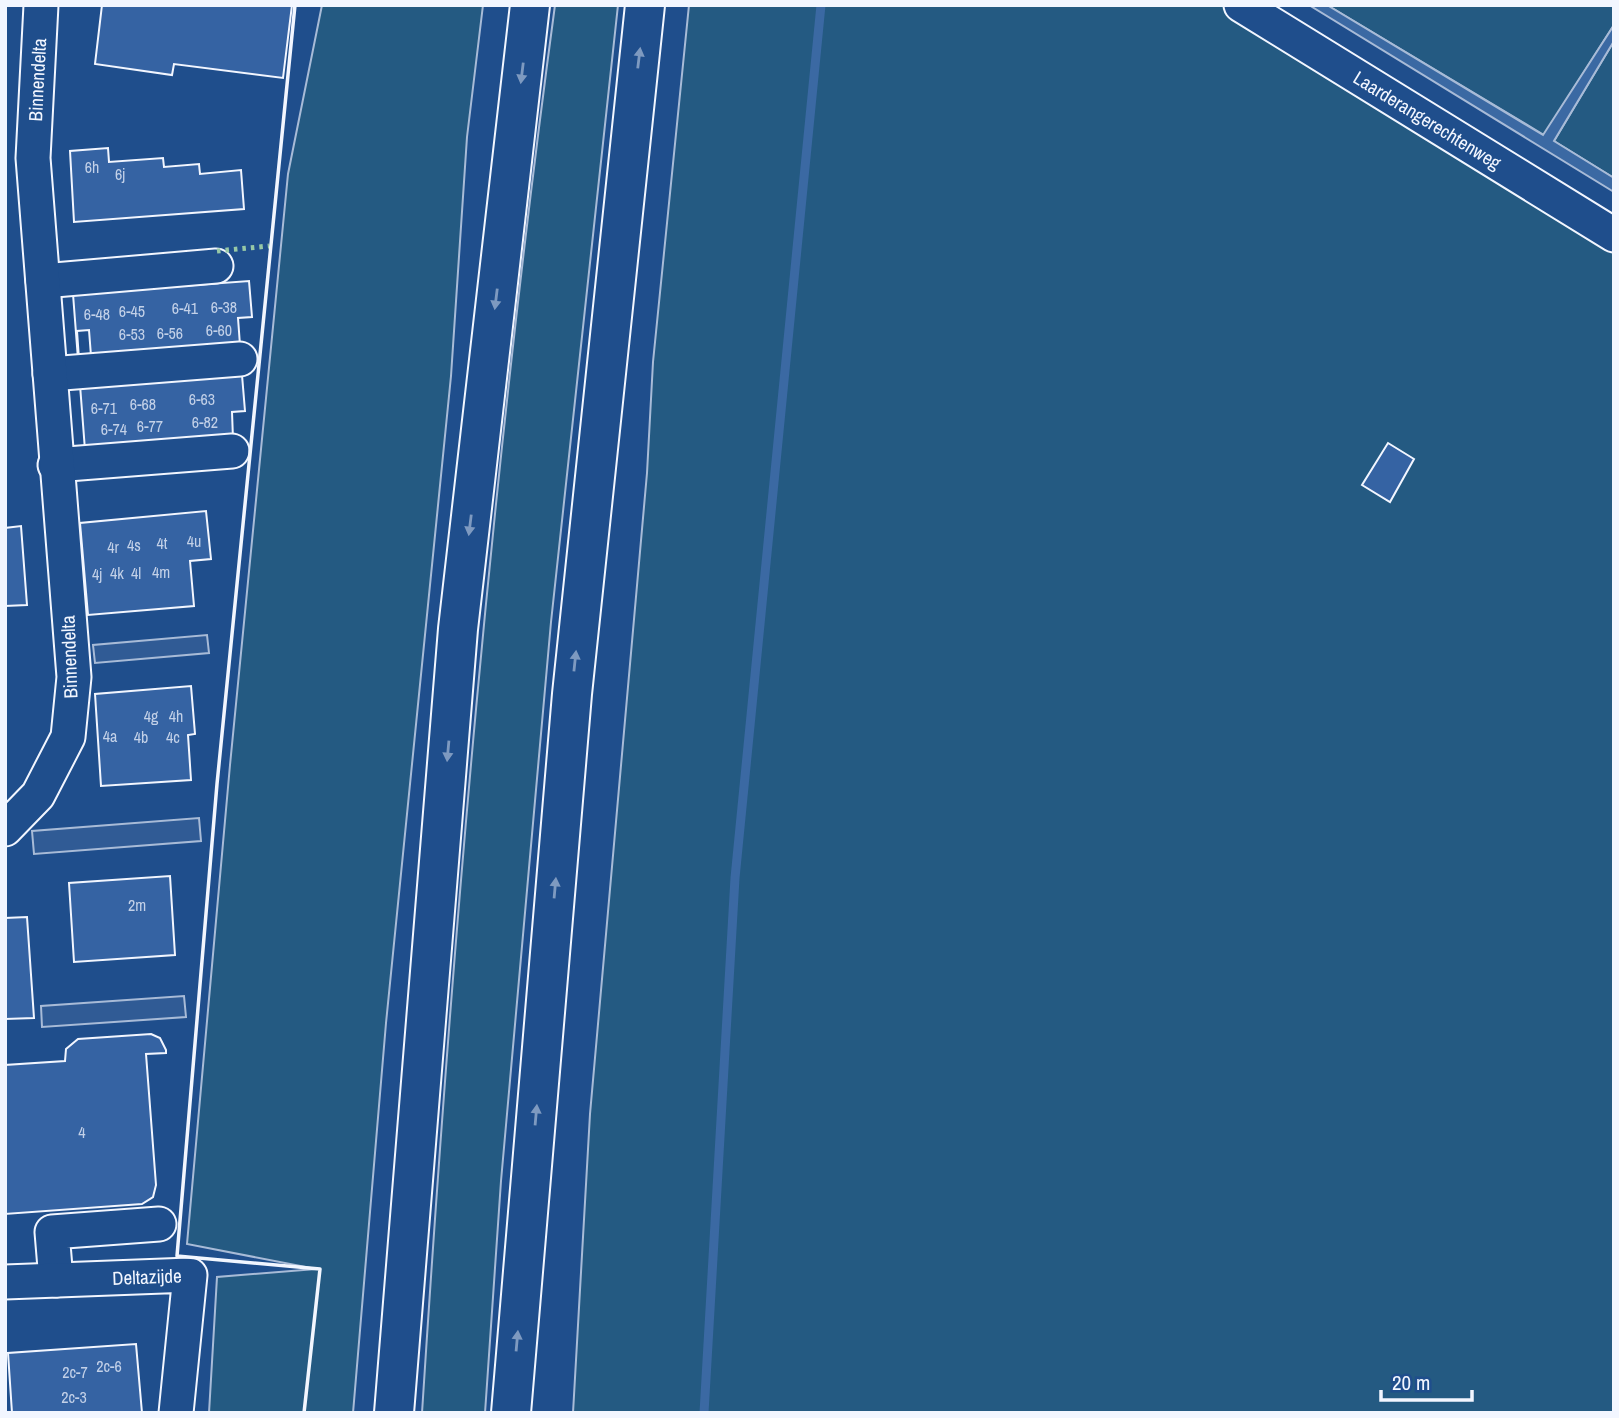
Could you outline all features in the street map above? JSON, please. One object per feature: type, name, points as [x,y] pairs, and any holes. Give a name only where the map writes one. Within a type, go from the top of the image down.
[{"type":"highway","points":[[394,1413],[458,629],[530,5]]},
{"type":"highway","points":[[511,1412],[572,694],[645,5]]},
{"type":"street","name":"Binnendelta","points":[[5,829],[38,795],[68,737],[74,677],[55,464],[33,158],[41,5]]},
{"type":"street","name":"Laarderangerechtenweg","points":[[1241,5],[1614,235]]},
{"type":"street","points":[[43,281],[216,266]]},
{"type":"street","points":[[50,374],[240,359]]},
{"type":"street","points":[[55,464],[232,451]]},
{"type":"street","points":[[56,1280],[52,1232],[159,1224]]},
{"type":"street","name":"Deltazijde","points":[[5,1282],[190,1275],[176,1413]]},
{"type":"shaded area","points":[[322,5],[483,5],[467,137],[451,376],[386,1023],[353,1413],[209,1413],[217,1277],[316,1269],[187,1244],[230,765],[288,174]]},
{"type":"shaded area","points":[[555,5],[618,5],[551,622],[501,1181],[485,1413],[422,1413],[476,708],[512,356]]},
{"type":"shaded area","points":[[689,5],[1228,5],[1614,239],[1614,1413],[573,1413],[590,1114],[647,473],[653,362]]},
{"type":"shaded area","points":[[1309,5],[1327,5],[1543,135],[1614,25],[1614,41],[1554,141],[1614,178],[1614,192]]},
{"type":"shaded area","points":[[1327,5],[1614,5],[1614,25],[1544,135]]},
{"type":"shaded area","points":[[1614,41],[1614,178],[1554,141]]},
{"type":"shaded area","points":[[207,635],[209,653],[95,663],[93,645]]},
{"type":"shaded area","points":[[199,818],[201,841],[34,854],[32,831]]},
{"type":"shaded area","points":[[184,996],[186,1017],[42,1027],[41,1006]]},
{"type":"building","points":[[102,5],[292,5],[283,78],[174,64],[172,75],[95,64]]},
{"type":"building","points":[[108,148],[109,162],[163,158],[164,167],[199,164],[200,174],[241,170],[244,209],[74,222],[70,151]]},
{"type":"building","points":[[249,281],[252,317],[238,318],[240,345],[91,356],[89,330],[77,331],[81,387],[242,375],[245,411],[232,412],[233,439],[85,450],[73,294]]},
{"type":"building","points":[[1388,443],[1414,459],[1390,502],[1362,485]]},
{"type":"building","points":[[206,511],[211,559],[190,561],[194,606],[88,615],[80,523]]},
{"type":"building","points":[[21,526],[27,605],[5,606],[5,528]]},
{"type":"building","points":[[191,686],[195,734],[188,735],[191,780],[101,786],[95,694]]},
{"type":"building","points":[[170,876],[175,955],[74,962],[69,883]]},
{"type":"building","points":[[27,917],[34,1018],[5,1019],[5,918]]},
{"type":"building","points":[[151,1034],[160,1038],[166,1050],[166,1053],[146,1054],[156,1185],[153,1197],[142,1204],[5,1214],[5,1065],[65,1061],[66,1049],[78,1039]]},
{"type":"building","points":[[136,1344],[142,1413],[12,1413],[8,1353]]},
{"type":"waterway","points":[[704,1413],[735,878],[821,5]]},
{"type":"hedge","points":[[217,251],[269,246]]},
{"type":"wall","points":[[295,5],[217,784],[177,1256],[320,1269],[304,1413]]}]
